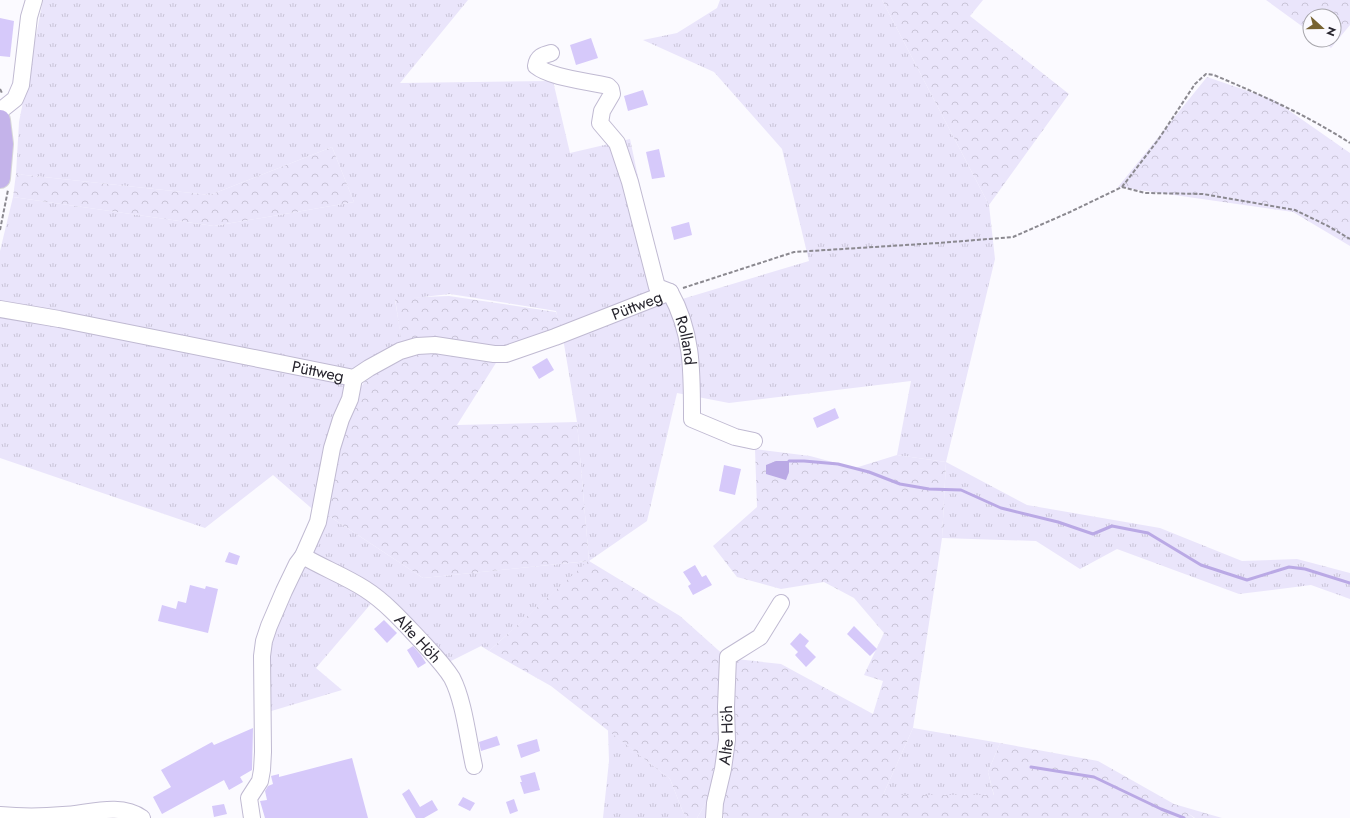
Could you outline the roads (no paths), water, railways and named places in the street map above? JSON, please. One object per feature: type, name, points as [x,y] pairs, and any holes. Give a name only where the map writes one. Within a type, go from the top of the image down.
[{"type":"main road","points":[[0,120],[3,144],[0,178]]},
{"type":"street","points":[[0,111],[15,99],[21,85],[29,17],[34,0]]},
{"type":"street","name":"Rolland","points":[[551,53],[540,56],[536,62],[536,66],[541,70],[554,74],[608,86],[611,89],[612,94],[602,111],[600,123],[617,143],[630,182],[657,287],[670,292],[685,323],[690,344],[692,365],[692,419],[734,437],[754,441]]},
{"type":"street","name":"Püttweg","points":[[0,309],[354,378],[400,351],[417,346],[435,345],[494,354],[506,354],[555,337],[670,292]]},
{"type":"street","points":[[252,818],[249,798],[260,781],[263,752],[262,656],[264,641],[284,591],[297,564],[303,556],[318,522],[332,448],[341,419],[350,399],[354,378]]},
{"type":"street","name":"Alte Höh","points":[[303,556],[364,589],[379,599],[407,625],[439,660],[452,678],[458,696],[474,766]]},
{"type":"street","name":"Alte Höh","points":[[714,818],[715,804],[723,768],[727,740],[726,707],[728,657],[760,637],[781,603]]},
{"type":"street","points":[[0,815],[21,817],[62,816],[117,810],[135,813],[142,818]]},
{"type":"waterway","points":[[789,461],[838,464],[869,472],[900,484],[929,489],[961,490],[1001,508],[1058,522],[1093,534],[1112,526],[1148,533],[1201,565],[1247,580],[1289,567],[1305,569],[1350,583]]},
{"type":"waterway","points":[[1031,767],[1094,777],[1161,809],[1184,818]]}]
